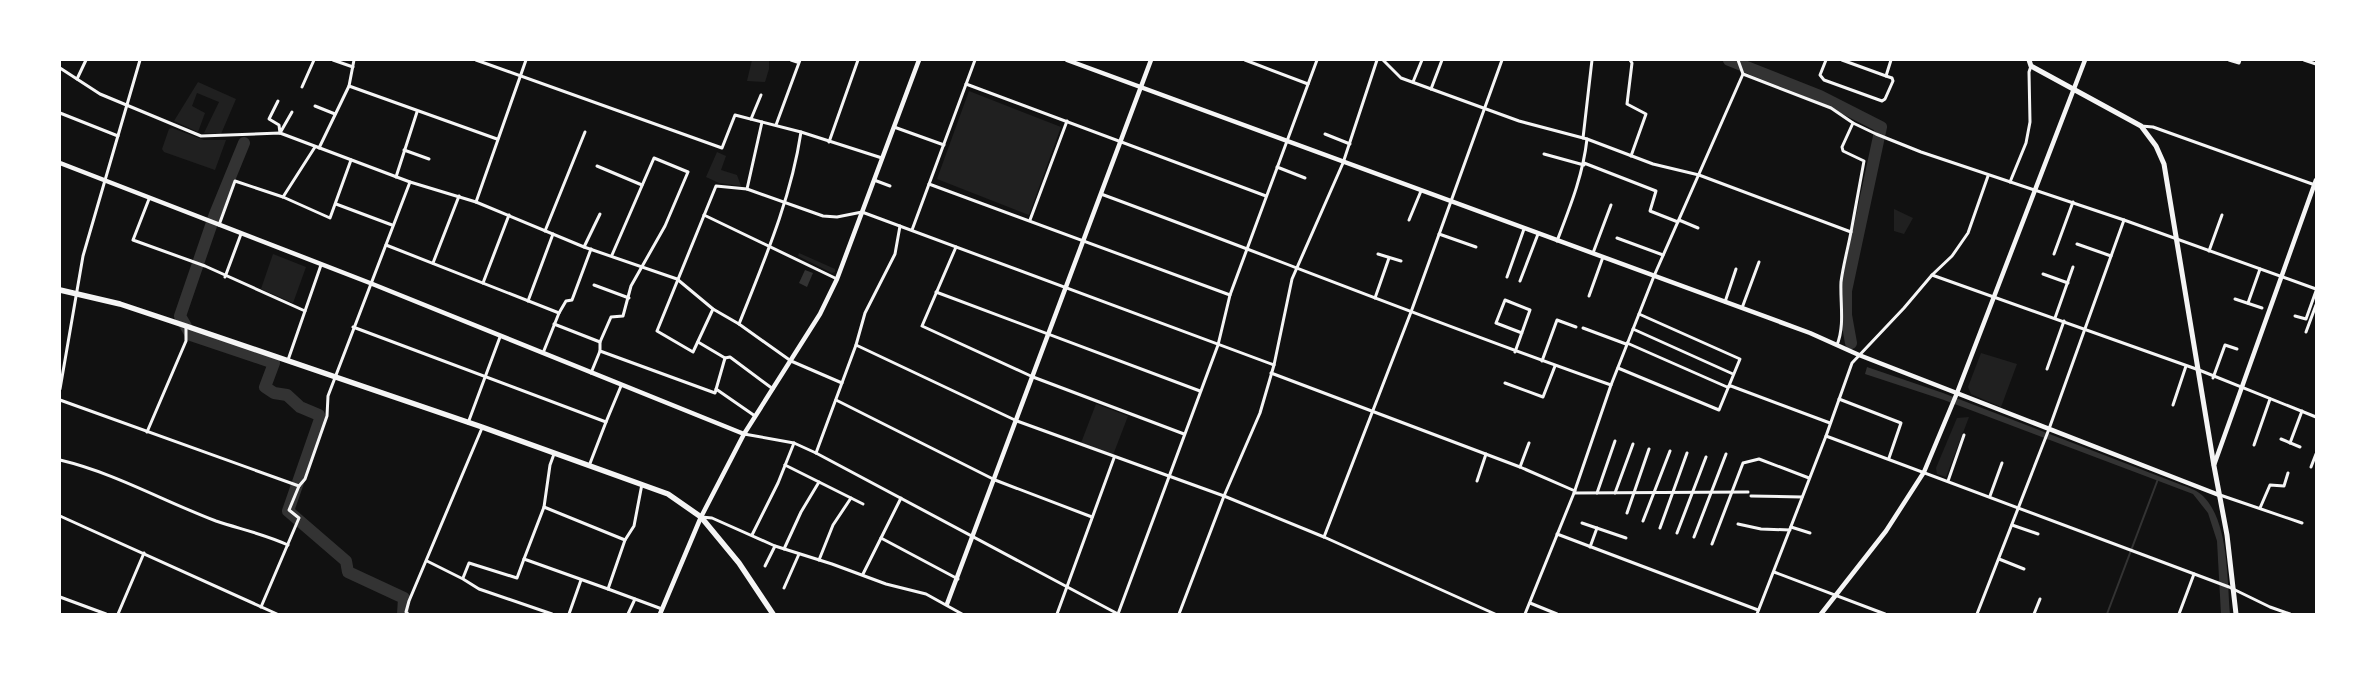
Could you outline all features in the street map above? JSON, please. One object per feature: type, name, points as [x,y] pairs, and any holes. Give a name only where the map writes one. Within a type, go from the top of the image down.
[{"type":"highway","points":[[60,290],[120,304],[186,326],[482,427],[668,494],[700,517],[739,563],[773,614]]},
{"type":"main road","points":[[2028,60],[2031,66],[2141,126],[2156,146],[2164,164],[2227,535],[2231,588],[2236,614]]},
{"type":"street","points":[[77,79],[86,60]]},
{"type":"street","points":[[60,389],[83,256],[140,60]]},
{"type":"street","points":[[302,87],[314,60]]},
{"type":"street","points":[[333,60],[353,67]]},
{"type":"street","points":[[283,197],[317,147],[335,114],[349,86],[354,60]]},
{"type":"street","points":[[476,60],[722,148],[735,115],[801,132],[882,158]]},
{"type":"street","points":[[476,202],[526,60]]},
{"type":"street","points":[[776,125],[798,61],[792,60]]},
{"type":"street","points":[[829,142],[858,60]]},
{"type":"street","points":[[524,559],[608,589],[661,611],[700,517],[744,434],[792,361],[820,314],[837,279],[919,60]]},
{"type":"street","points":[[912,230],[975,60]]},
{"type":"street","points":[[1067,60],[1742,308],[2048,431],[2219,495],[2302,523]]},
{"type":"street","points":[[948,604],[1151,60]]},
{"type":"street","points":[[1245,60],[1308,84]]},
{"type":"street","points":[[60,163],[370,283],[621,386],[744,434],[794,443],[1118,614],[1218,345],[1230,295],[1317,60]]},
{"type":"street","points":[[1180,614],[1224,496],[1260,413],[1274,365],[1292,278],[1343,163],[1377,60]]},
{"type":"street","points":[[1383,60],[1401,78],[1553,132],[1587,139],[1631,156],[1699,175],[1851,232]]},
{"type":"street","points":[[1413,82],[1422,60]]},
{"type":"street","points":[[1432,89],[1442,60]]},
{"type":"street","points":[[1324,537],[1410,312],[1502,60]]},
{"type":"street","points":[[1582,138],[1592,60]]},
{"type":"street","points":[[1525,614],[1574,492],[1611,385],[1654,276],[1742,74],[1738,60]]},
{"type":"street","points":[[1826,60],[1820,75],[1824,80],[1882,101],[1885,99],[1893,82],[1892,78],[1842,60]]},
{"type":"street","points":[[1886,76],[1891,60]]},
{"type":"street","points":[[1821,614],[1886,532],[1924,472],[1956,394],[1992,296],[2036,190],[2085,60]]},
{"type":"street","points":[[2229,60],[2239,64],[2240,60]]},
{"type":"street","points":[[2304,60],[2316,64]]},
{"type":"street","points":[[1631,156],[1646,114],[1627,104],[1632,61]]},
{"type":"street","points":[[2010,182],[2026,143],[2030,122],[2029,72],[2031,66]]},
{"type":"street","points":[[60,68],[100,94],[201,136],[280,133],[410,182],[476,202],[584,247],[643,266],[677,280],[713,309],[739,324],[792,361],[842,383]]},
{"type":"street","points":[[1742,74],[1831,108],[1853,123],[1885,138],[1988,176],[2073,202],[2316,290],[2306,319],[2295,316]]},
{"type":"street","points":[[966,84],[1266,196]]},
{"type":"street","points":[[349,86],[417,112],[498,139]]},
{"type":"street","points":[[751,119],[761,95]]},
{"type":"street","points":[[278,101],[269,119],[279,125],[280,133]]},
{"type":"street","points":[[315,106],[335,114]]},
{"type":"street","points":[[280,133],[292,112]]},
{"type":"street","points":[[396,177],[417,112]]},
{"type":"street","points":[[60,113],[118,136]]},
{"type":"street","points":[[747,189],[762,122]]},
{"type":"street","points":[[1030,220],[1066,122]]},
{"type":"street","points":[[1837,345],[1842,333],[1840,303],[1842,279],[1864,161],[1843,151],[1842,147],[1853,123]]},
{"type":"street","points":[[2141,126],[2153,127],[2315,184],[2214,466]]},
{"type":"street","points":[[894,127],[944,145]]},
{"type":"street","points":[[545,231],[585,132]]},
{"type":"street","points":[[739,324],[785,204],[796,164],[801,132]]},
{"type":"street","points":[[1325,134],[1350,144]]},
{"type":"street","points":[[1557,241],[1584,164],[1587,139]]},
{"type":"street","points":[[404,150],[429,159]]},
{"type":"street","points":[[1544,154],[1584,164],[1656,191],[1650,211],[1698,228]]},
{"type":"street","points":[[591,373],[600,351],[600,342],[611,317],[623,316],[630,298],[631,286],[665,226],[688,172],[654,158],[612,255]]},
{"type":"street","points":[[219,225],[235,181],[283,197],[330,218],[351,160]]},
{"type":"street","points":[[597,166],[642,185]]},
{"type":"street","points":[[1277,167],[1305,178]]},
{"type":"street","points":[[1557,534],[1758,612],[1852,363],[1932,275],[1952,256],[1968,232],[1988,176]]},
{"type":"street","points":[[874,180],[890,186]]},
{"type":"street","points":[[261,607],[299,518],[290,510],[299,486],[305,479],[327,416],[328,396],[410,182]]},
{"type":"street","points":[[929,184],[1230,295]]},
{"type":"street","points":[[713,309],[693,352],[657,331],[716,186],[747,189],[823,216],[838,217],[862,212],[1274,365]]},
{"type":"street","points":[[1410,220],[1421,191]]},
{"type":"street","points":[[1102,194],[1248,248],[1515,352],[1611,385]]},
{"type":"street","points":[[433,263],[459,196]]},
{"type":"street","points":[[149,199],[134,240],[205,266],[225,277],[305,310]]},
{"type":"street","points":[[2054,254],[2073,202]]},
{"type":"street","points":[[336,204],[392,225]]},
{"type":"street","points":[[1593,254],[1611,205]]},
{"type":"street","points":[[584,247],[600,214]]},
{"type":"street","points":[[483,283],[509,215]]},
{"type":"street","points":[[704,215],[837,279]]},
{"type":"street","points":[[2209,251],[2222,216]]},
{"type":"street","points":[[1977,614],[2048,431],[2124,220]]},
{"type":"street","points":[[816,453],[856,345],[865,313],[895,254],[900,226]]},
{"type":"street","points":[[1507,277],[1524,229]]},
{"type":"street","points":[[225,277],[241,234]]},
{"type":"street","points":[[528,301],[553,234]]},
{"type":"street","points":[[1439,234],[1476,247]]},
{"type":"street","points":[[1520,281],[1538,234]]},
{"type":"street","points":[[1617,238],[1663,255]]},
{"type":"street","points":[[2078,244],[2111,256]]},
{"type":"street","points":[[386,245],[559,313]]},
{"type":"street","points":[[956,247],[922,326],[1034,376],[1184,434]]},
{"type":"street","points":[[543,353],[559,313],[566,301],[572,300],[591,249]]},
{"type":"street","points":[[1378,254],[1401,261]]},
{"type":"street","points":[[1589,296],[1603,257]]},
{"type":"street","points":[[1375,298],[1389,258]]},
{"type":"street","points":[[1742,308],[1759,262]]},
{"type":"street","points":[[288,361],[321,265]]},
{"type":"street","points":[[2055,318],[2073,267]]},
{"type":"street","points":[[1725,302],[1736,269]]},
{"type":"street","points":[[2248,303],[2260,269]]},
{"type":"street","points":[[2043,274],[2068,283]]},
{"type":"street","points":[[1932,275],[2198,370],[2213,378],[2316,417]]},
{"type":"street","points":[[594,285],[630,298]]},
{"type":"street","points":[[936,292],[1200,391]]},
{"type":"street","points":[[2235,299],[2262,308]]},
{"type":"street","points":[[1515,352],[1522,333],[1530,310],[1504,300],[1496,323],[1522,333]]},
{"type":"street","points":[[2306,332],[2316,304]]},
{"type":"street","points":[[1618,368],[1719,410],[1740,359],[1639,314]]},
{"type":"street","points":[[1542,361],[1557,320],[1576,328]]},
{"type":"street","points":[[2047,370],[2064,321]]},
{"type":"street","points":[[554,324],[600,342]]},
{"type":"street","points":[[147,432],[186,341],[186,326]]},
{"type":"street","points":[[353,327],[606,422]]},
{"type":"street","points":[[1582,328],[1627,344],[1728,387],[1731,386],[1830,423]]},
{"type":"street","points":[[1633,329],[1733,374]]},
{"type":"street","points":[[468,423],[500,337]]},
{"type":"street","points":[[698,342],[725,358],[730,357],[773,389]]},
{"type":"street","points":[[856,345],[1016,421],[1114,458],[1224,496],[1324,537],[1495,614]]},
{"type":"street","points":[[2213,378],[2226,345],[2237,349]]},
{"type":"street","points":[[600,351],[711,393],[715,393],[725,358]]},
{"type":"street","points":[[1505,383],[1543,397],[1555,366]]},
{"type":"street","points":[[2173,405],[2186,366]]},
{"type":"street","points":[[1271,373],[1520,467],[1574,492],[1748,492]]},
{"type":"street","points":[[588,466],[621,386]]},
{"type":"street","points":[[716,389],[755,416]]},
{"type":"street","points":[[1839,399],[1900,423],[1889,458]]},
{"type":"street","points":[[60,400],[299,486]]},
{"type":"street","points":[[836,400],[994,480],[1092,518]]},
{"type":"street","points":[[2254,445],[2270,400]]},
{"type":"street","points":[[2290,443],[2302,412]]},
{"type":"street","points":[[408,614],[406,612],[409,601],[427,562],[482,427]]},
{"type":"street","points":[[1948,481],[1964,435]]},
{"type":"street","points":[[1826,436],[2219,583],[2270,607],[2290,614]]},
{"type":"street","points":[[2281,439],[2300,447]]},
{"type":"street","points":[[1597,493],[1615,441]]},
{"type":"street","points":[[752,536],[794,443]]},
{"type":"street","points":[[1520,467],[1529,443]]},
{"type":"street","points":[[1615,493],[1633,444]]},
{"type":"street","points":[[1627,513],[1649,449]]},
{"type":"street","points":[[1643,521],[1670,451]]},
{"type":"street","points":[[1660,528],[1687,453]]},
{"type":"street","points":[[463,578],[469,562],[517,578],[544,507],[554,454]]},
{"type":"street","points":[[1477,481],[1486,454]]},
{"type":"street","points":[[1694,537],[1726,454]]},
{"type":"street","points":[[2311,468],[2316,454]]},
{"type":"street","points":[[1677,534],[1706,457]]},
{"type":"street","points":[[1057,614],[1114,458]]},
{"type":"street","points":[[1712,544],[1742,463],[1759,459],[1809,478]]},
{"type":"street","points":[[60,460],[99,470],[216,521],[265,535],[288,545]]},
{"type":"street","points":[[1990,496],[2002,463]]},
{"type":"street","points":[[786,464],[864,504]]},
{"type":"street","points":[[2260,508],[2270,485],[2284,486],[2288,474]]},
{"type":"street","points":[[784,549],[801,512],[819,482]]},
{"type":"street","points":[[608,589],[625,540],[634,526],[642,484]]},
{"type":"street","points":[[1751,496],[1802,497]]},
{"type":"street","points":[[819,560],[834,525],[851,498]]},
{"type":"street","points":[[863,574],[901,498]]},
{"type":"street","points":[[544,507],[625,540]]},
{"type":"street","points":[[60,516],[277,614]]},
{"type":"street","points":[[700,517],[712,518],[775,546],[863,574],[886,584],[926,594],[948,604],[962,614]]},
{"type":"street","points":[[1582,523],[1626,538]]},
{"type":"street","points":[[1738,524],[1761,529],[1790,528],[1810,533]]},
{"type":"street","points":[[2012,525],[2038,534]]},
{"type":"street","points":[[1590,547],[1597,528]]},
{"type":"street","points":[[881,538],[958,579]]},
{"type":"street","points":[[765,566],[775,546]]},
{"type":"street","points":[[118,614],[144,553]]},
{"type":"street","points":[[784,588],[799,554]]},
{"type":"street","points":[[1999,559],[2024,569]]},
{"type":"street","points":[[427,562],[463,578],[479,589],[552,614]]},
{"type":"street","points":[[1774,572],[1885,614]]},
{"type":"street","points":[[2179,614],[2194,574]]},
{"type":"street","points":[[569,614],[581,580]]},
{"type":"street","points":[[60,597],[106,614]]},
{"type":"street","points":[[628,614],[634,599]]},
{"type":"street","points":[[2034,614],[2040,599]]},
{"type":"street","points":[[1530,602],[1557,614]]},
{"type":"shaded area","points":[[752,60],[769,60],[769,69],[765,82],[747,81]]},
{"type":"shaded area","points":[[198,82],[236,99],[221,134],[204,133],[219,102],[197,93],[192,106],[205,113],[198,132],[174,121]]},
{"type":"shaded area","points":[[969,91],[1061,127],[1029,215],[937,179]]},
{"type":"shaded area","points":[[172,128],[204,140],[226,140],[215,170],[164,152],[162,149],[169,129]]},
{"type":"shaded area","points":[[717,152],[726,156],[721,170],[737,175],[741,186],[719,183],[706,177]]},
{"type":"shaded area","points":[[1894,209],[1913,218],[1904,234],[1894,231]]},
{"type":"shaded area","points":[[799,253],[835,269],[835,272],[832,273],[798,256]]},
{"type":"shaded area","points":[[273,254],[306,267],[293,303],[261,289]]},
{"type":"shaded area","points":[[805,270],[813,273],[807,287],[799,283]]},
{"type":"shaded area","points":[[1981,353],[2017,364],[2001,407],[1971,394],[1968,387]]},
{"type":"shaded area","points":[[1867,367],[1943,393],[2198,492],[2212,507],[2218,520],[2225,552],[2230,614],[2221,614],[2217,541],[2208,513],[2193,494],[1944,400],[1865,374]]},
{"type":"shaded area","points":[[1096,404],[1128,416],[1113,455],[1081,443]]},
{"type":"shaded area","points":[[1969,417],[1946,477],[1937,474],[1936,468],[1957,418]]},
{"type":"waterway","points":[[1729,60],[1820,96],[1881,127],[1846,291],[1846,315],[1851,343]]},
{"type":"waterway","points":[[244,143],[215,214],[180,316],[191,335],[274,363],[265,387],[274,393],[287,395],[300,407],[319,415],[320,419],[288,511],[346,561],[348,572],[404,598],[403,614]]},
{"type":"waterway","points":[[2107,614],[2158,479]]}]
